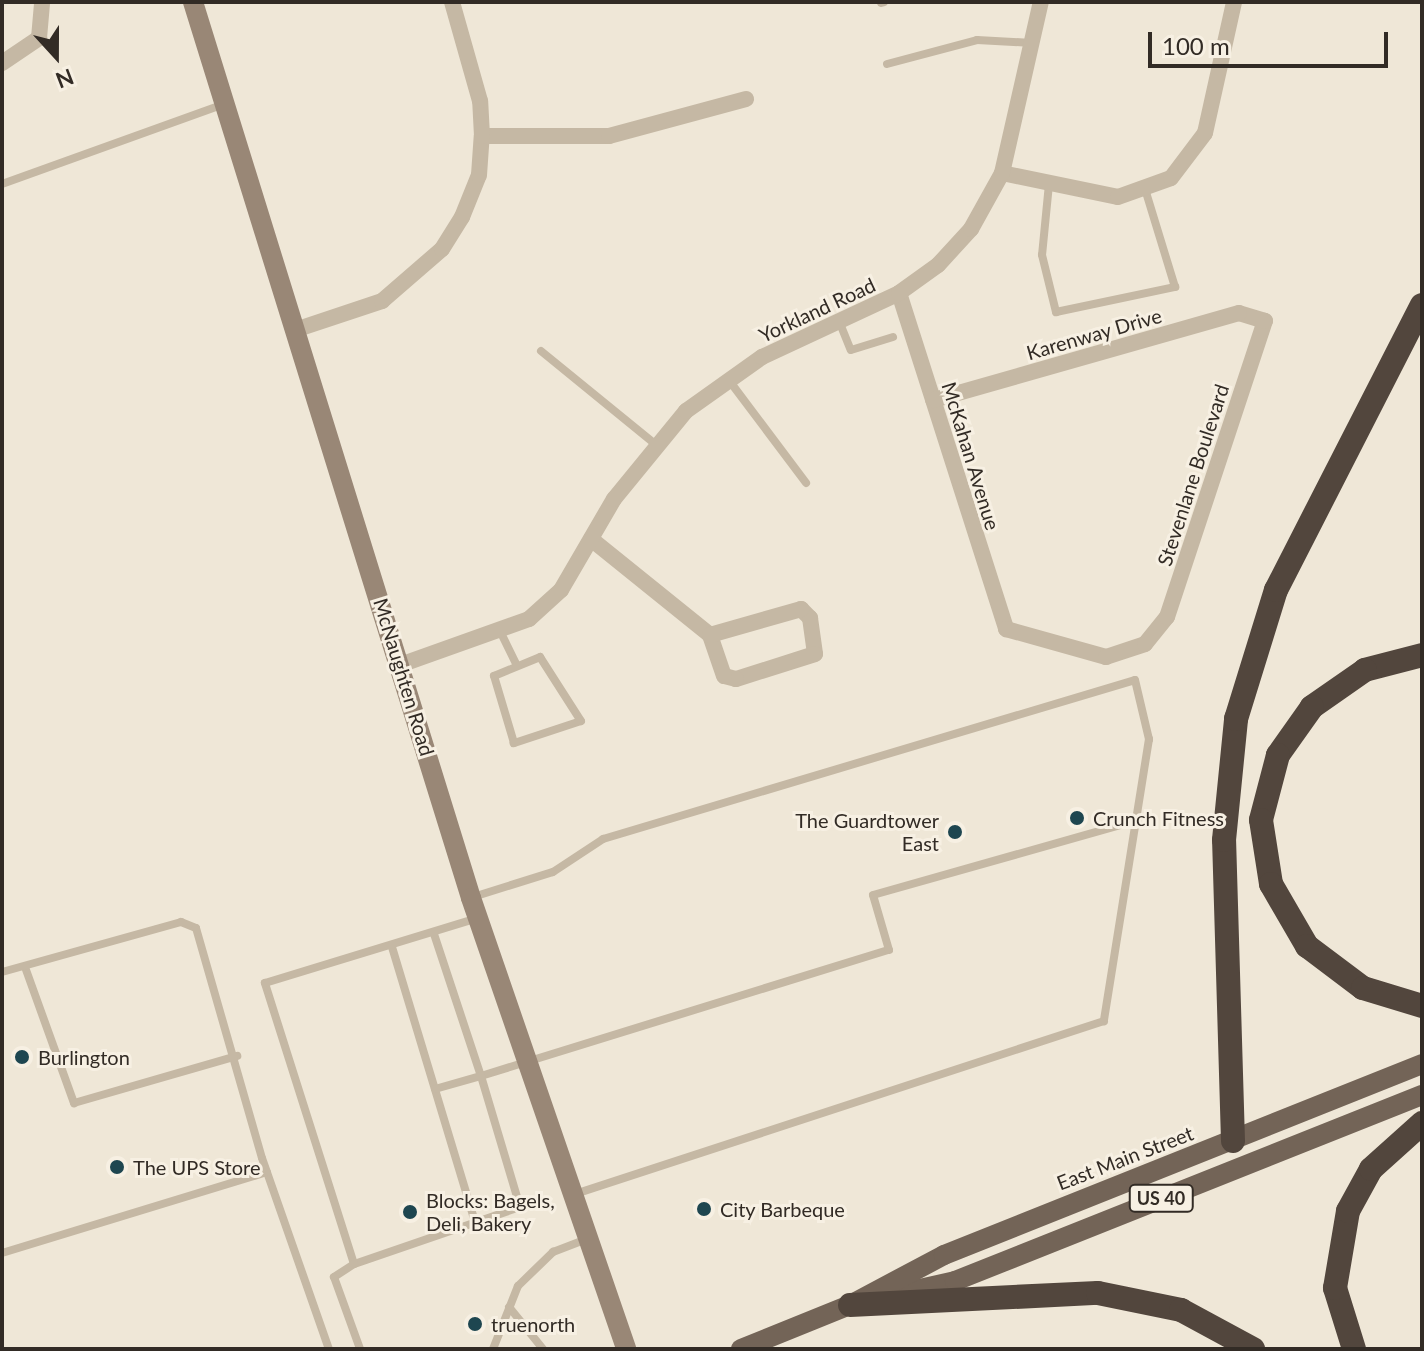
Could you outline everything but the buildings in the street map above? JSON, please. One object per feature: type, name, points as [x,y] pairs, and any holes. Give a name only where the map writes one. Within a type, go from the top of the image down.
[{"type":"highway","points":[[1233,1141],[1224,840],[1236,719],[1276,590],[1422,305]]},
{"type":"highway","points":[[1422,655],[1365,670],[1300,719],[1269,777],[1261,820],[1271,884],[1307,946],[1363,988],[1422,1006]]},
{"type":"highway","points":[[1354,1349],[1335,1288],[1348,1211],[1371,1169],[1422,1123]]},
{"type":"highway","points":[[850,1305],[1098,1293],[1181,1310],[1253,1349]]},
{"type":"main road","name":"East Main Street","points":[[741,1349],[850,1305],[944,1255],[1422,1064]]},
{"type":"main road","name":"East Main Street","points":[[850,1305],[955,1281],[1422,1095]]},
{"type":"street","points":[[2,63],[39,38],[42,2]]},
{"type":"street","name":"McNaughten Road","points":[[193,2],[298,329],[474,908],[626,1349]]},
{"type":"street","points":[[298,329],[382,301],[442,249],[479,175],[482,136],[480,101],[452,2]]},
{"type":"street","name":"Yorkland Road","points":[[400,665],[501,633],[561,590],[655,444],[728,379],[899,293],[971,229],[1002,173],[1041,2]]},
{"type":"street","points":[[1002,173],[1103,196],[1146,192],[1182,170],[1205,133],[1234,2]]},
{"type":"street","points":[[482,136],[609,136],[746,99]]},
{"type":"street","name":"McKahan Avenue","points":[[899,293],[1006,629]]},
{"type":"street","name":"Karenway Drive","points":[[933,400],[1239,313],[1265,321]]},
{"type":"street","name":"Stevenlane Boulevard","points":[[1006,629],[1106,657],[1153,638],[1167,617],[1265,321]]},
{"type":"street","points":[[591,539],[710,635],[729,679],[817,649],[801,609],[710,635]]},
{"type":"lane","points":[[887,64],[977,40],[1032,43]]},
{"type":"lane","points":[[2,184],[227,104]]},
{"type":"lane","points":[[1049,184],[1042,255],[1056,312],[1175,287],[1146,192]]},
{"type":"lane","points":[[839,321],[851,350],[893,337]]},
{"type":"lane","points":[[541,351],[655,444]]},
{"type":"lane","points":[[728,379],[806,483]]},
{"type":"lane","points":[[501,633],[516,664]]},
{"type":"lane","points":[[540,657],[581,721],[514,743],[494,676],[516,664],[540,657]]},
{"type":"lane","points":[[354,1264],[265,983],[434,934],[474,908],[553,872],[603,839],[1135,680],[1149,739],[1138,820],[1113,933],[1104,1021],[574,1194]]},
{"type":"lane","points":[[435,1089],[889,950],[873,895],[1138,820]]},
{"type":"lane","points":[[2,972],[181,922],[196,928],[237,1056],[267,1172],[329,1349]]},
{"type":"lane","points":[[360,1349],[334,1277],[354,1264],[520,1207],[434,934]]},
{"type":"lane","points":[[392,947],[475,1222]]},
{"type":"lane","points":[[25,967],[74,1103],[237,1056]]},
{"type":"lane","points":[[2,1253],[267,1172]]},
{"type":"lane","points":[[493,1349],[518,1286],[553,1252],[589,1237]]},
{"type":"lane","points":[[509,1307],[543,1349]]},
{"type":"place","name":"Crunch Fitness","points":[[1077,818]]},
{"type":"place","name":"The Guardtower East","points":[[955,832]]},
{"type":"place","name":"Burlington","points":[[22,1057]]},
{"type":"place","name":"The UPS Store","points":[[117,1167]]},
{"type":"place","name":"City Barbeque","points":[[704,1209]]},
{"type":"place","name":"Blocks: Bagels, Deli, Bakery","points":[[410,1212]]},
{"type":"place","name":"truenorth","points":[[475,1324]]}]
